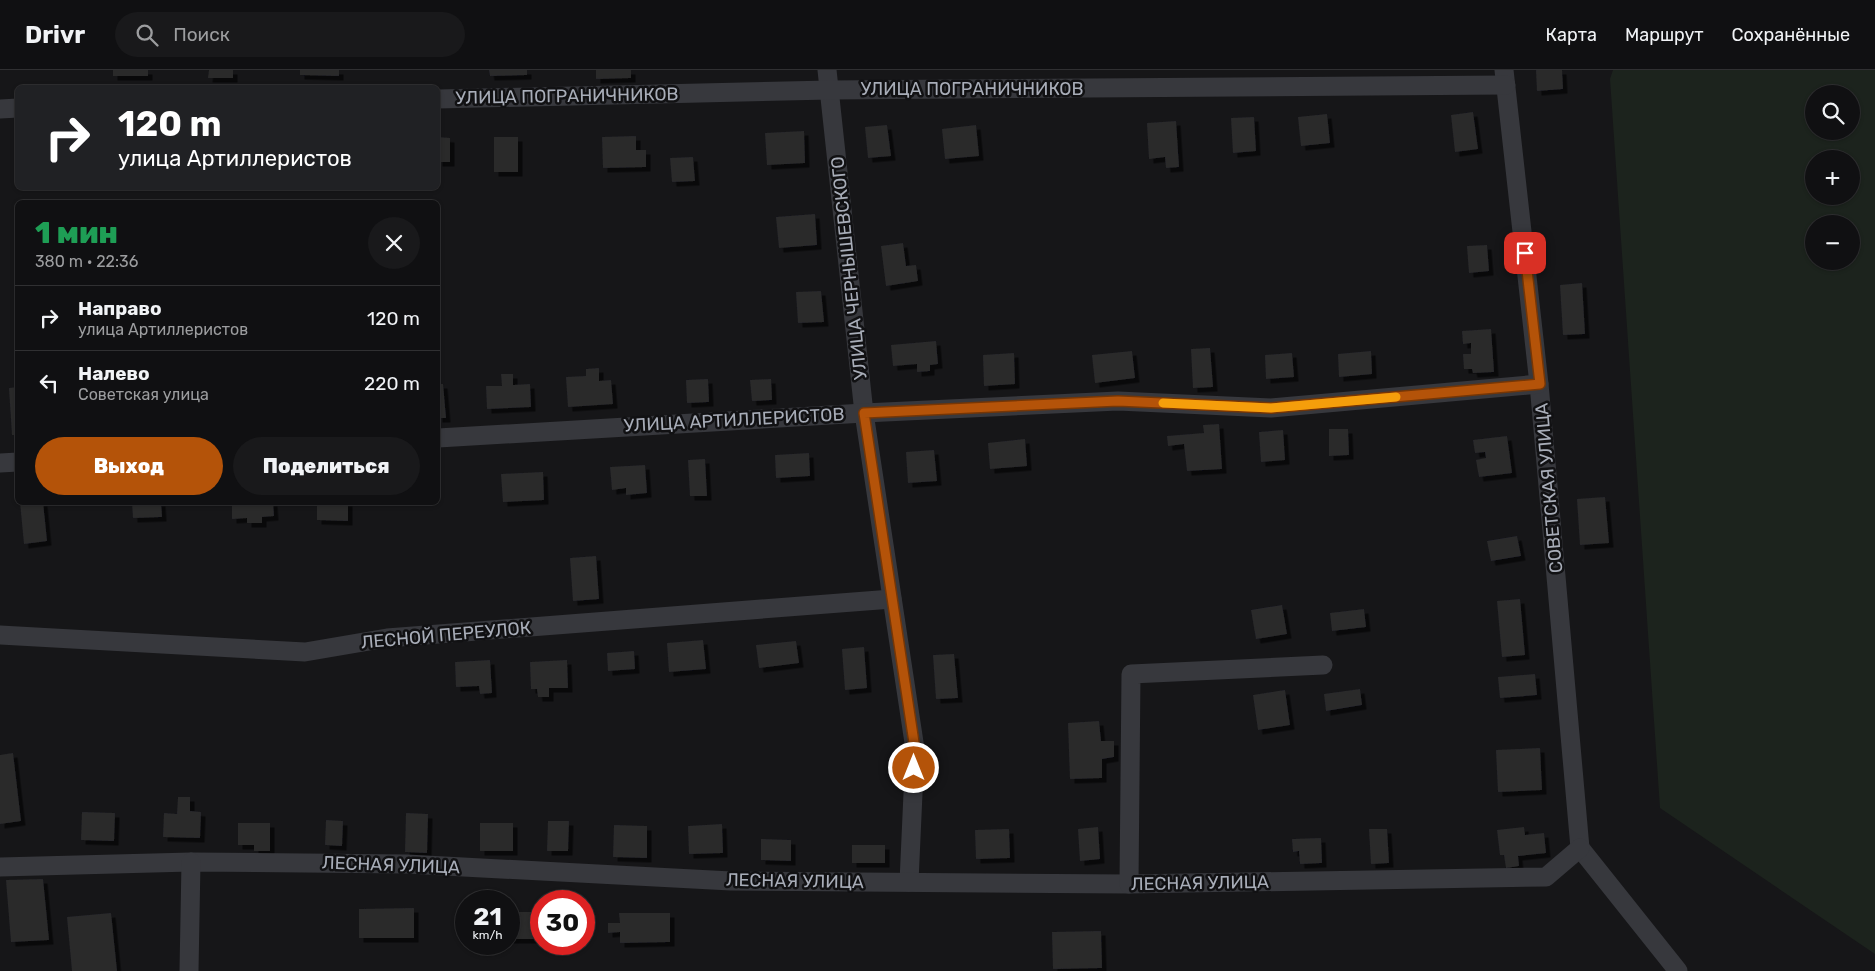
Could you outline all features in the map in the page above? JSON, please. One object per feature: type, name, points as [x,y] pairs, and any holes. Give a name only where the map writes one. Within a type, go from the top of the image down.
[{"type":"street","name":"УЛИЦА ЧЕРНЫШЕВСКОГО","points":[[827,70],[864,413],[915,749],[909,882]]},
{"type":"street","name":"УЛИЦА ПОГРАНИЧНИКОВ","points":[[440,99],[1505,77]]},
{"type":"street","name":"СОВЕТСКАЯ УЛИЦА","points":[[1505,77],[1540,384],[1580,848]]},
{"type":"street","points":[[0,109],[15,108]]},
{"type":"street","name":"УЛИЦА АРТИЛЛЕРИСТОВ","points":[[440,438],[864,413],[1118,401],[1271,408],[1540,384]]},
{"type":"street","points":[[0,464],[15,462]]},
{"type":"street","name":"ЛЕСНОЙ ПЕРЕУЛОК","points":[[0,635],[305,652],[387,638],[892,598]]},
{"type":"street","points":[[1129,884],[1131,674],[1323,665]]},
{"type":"street","points":[[1580,848],[1678,971]]},
{"type":"street","name":"ЛЕСНАЯ УЛИЦА","points":[[0,868],[191,862],[407,864],[731,881],[1129,884],[1546,877],[1580,848]]},
{"type":"street","points":[[189,971],[191,862]]},
{"type":"shaded area","points":[[1613,70],[1875,70],[1875,954],[1660,808],[1610,79]]},
{"type":"building","points":[[113,70],[148,70],[148,76],[113,76]]},
{"type":"building","points":[[209,70],[233,70],[233,78],[208,78]]},
{"type":"building","points":[[300,70],[339,70],[339,76],[300,75]]},
{"type":"building","points":[[489,70],[527,70],[527,75],[490,76]]},
{"type":"building","points":[[596,70],[631,70],[631,78],[596,79]]},
{"type":"building","points":[[1536,70],[1562,70],[1563,89],[1537,91]]},
{"type":"building","points":[[1473,112],[1478,149],[1455,152],[1451,115]]},
{"type":"building","points":[[1327,114],[1330,143],[1301,146],[1298,117]]},
{"type":"building","points":[[1254,117],[1256,151],[1233,153],[1231,118]]},
{"type":"building","points":[[1176,121],[1179,167],[1166,168],[1165,157],[1149,159],[1147,123]]},
{"type":"building","points":[[887,125],[891,156],[868,158],[865,127]]},
{"type":"building","points":[[976,125],[979,156],[945,159],[942,129]]},
{"type":"building","points":[[804,131],[805,163],[767,165],[765,133]]},
{"type":"building","points":[[636,136],[636,150],[646,150],[646,167],[603,168],[602,137]]},
{"type":"building","points":[[440,137],[450,138],[450,162],[440,162]]},
{"type":"building","points":[[494,137],[518,137],[518,172],[494,172]]},
{"type":"building","points":[[693,157],[695,181],[672,182],[670,158]]},
{"type":"building","points":[[815,214],[817,245],[779,248],[776,217]]},
{"type":"building","points":[[903,243],[906,266],[916,265],[918,281],[886,286],[881,246]]},
{"type":"building","points":[[1487,245],[1489,271],[1469,273],[1467,246]]},
{"type":"building","points":[[1582,283],[1585,334],[1563,335],[1560,285]]},
{"type":"building","points":[[821,291],[824,322],[798,323],[796,292]]},
{"type":"building","points":[[1491,329],[1494,372],[1473,373],[1472,369],[1464,369],[1463,354],[1471,354],[1471,343],[1463,344],[1462,331]]},
{"type":"building","points":[[936,341],[938,364],[930,365],[930,371],[917,372],[917,364],[893,366],[891,345]]},
{"type":"building","points":[[1210,348],[1213,387],[1193,388],[1191,349]]},
{"type":"building","points":[[1132,351],[1135,378],[1095,383],[1092,355]]},
{"type":"building","points":[[1371,351],[1372,374],[1339,377],[1338,354]]},
{"type":"building","points":[[1014,353],[1015,384],[984,386],[983,355]]},
{"type":"building","points":[[1292,353],[1294,377],[1266,379],[1265,355]]},
{"type":"building","points":[[599,368],[599,381],[611,380],[613,404],[568,407],[566,377],[586,376],[586,369]]},
{"type":"building","points":[[501,374],[513,374],[513,385],[530,384],[531,407],[487,409],[486,386],[502,386]]},
{"type":"building","points":[[708,379],[709,402],[687,403],[686,380]]},
{"type":"building","points":[[771,379],[772,400],[752,401],[750,380]]},
{"type":"building","points":[[440,384],[443,384],[446,418],[440,418]]},
{"type":"building","points":[[15,387],[15,435],[12,435],[9,388]]},
{"type":"building","points":[[1219,424],[1222,469],[1187,471],[1184,444],[1168,446],[1167,436],[1204,433],[1203,425]]},
{"type":"building","points":[[1329,429],[1348,429],[1349,455],[1329,456]]},
{"type":"building","points":[[1283,430],[1285,460],[1261,462],[1259,432]]},
{"type":"building","points":[[1507,436],[1512,473],[1479,477],[1476,460],[1486,458],[1485,452],[1475,453],[1473,440]]},
{"type":"building","points":[[1025,439],[1027,466],[990,469],[988,443]]},
{"type":"building","points":[[934,450],[937,481],[908,483],[906,452]]},
{"type":"building","points":[[809,453],[810,476],[776,478],[775,455]]},
{"type":"building","points":[[705,459],[707,496],[690,496],[688,460]]},
{"type":"building","points":[[645,465],[647,493],[626,495],[626,488],[612,490],[610,467]]},
{"type":"building","points":[[543,472],[544,500],[503,502],[501,474]]},
{"type":"building","points":[[1605,497],[1609,543],[1580,545],[1577,499]]},
{"type":"building","points":[[20,505],[43,505],[47,541],[24,544]]},
{"type":"building","points":[[132,505],[161,505],[162,517],[133,518]]},
{"type":"building","points":[[232,505],[273,505],[274,516],[262,517],[262,523],[247,523],[247,518],[232,519]]},
{"type":"building","points":[[317,505],[348,505],[348,521],[317,520]]},
{"type":"building","points":[[1517,536],[1521,556],[1491,561],[1487,541]]},
{"type":"building","points":[[596,556],[599,599],[573,601],[570,558]]},
{"type":"building","points":[[1520,599],[1525,655],[1502,657],[1497,601]]},
{"type":"building","points":[[1282,605],[1287,634],[1256,639],[1251,610]]},
{"type":"building","points":[[1364,609],[1366,627],[1332,631],[1330,613]]},
{"type":"building","points":[[703,640],[706,669],[669,672],[667,643]]},
{"type":"building","points":[[796,641],[799,663],[759,668],[756,645]]},
{"type":"building","points":[[864,647],[867,688],[845,690],[842,649]]},
{"type":"building","points":[[634,651],[635,669],[608,671],[607,653]]},
{"type":"building","points":[[954,654],[958,698],[936,699],[933,655]]},
{"type":"building","points":[[490,660],[492,693],[480,694],[479,686],[456,687],[455,662]]},
{"type":"building","points":[[567,660],[568,688],[549,688],[549,697],[538,697],[537,689],[531,689],[530,662]]},
{"type":"building","points":[[1535,674],[1537,695],[1500,698],[1498,677]]},
{"type":"building","points":[[1360,689],[1362,705],[1326,711],[1324,694]]},
{"type":"building","points":[[1285,690],[1290,725],[1258,730],[1253,695]]},
{"type":"building","points":[[1099,721],[1101,741],[1114,741],[1114,757],[1102,759],[1102,778],[1070,779],[1068,723]]},
{"type":"building","points":[[1540,748],[1542,790],[1498,792],[1496,750]]},
{"type":"building","points":[[13,753],[21,821],[0,824],[0,755]]},
{"type":"building","points":[[178,797],[190,797],[190,811],[201,812],[200,838],[163,837],[164,813],[177,814]]},
{"type":"building","points":[[82,812],[115,813],[114,841],[81,840]]},
{"type":"building","points":[[406,813],[428,814],[427,853],[405,852]]},
{"type":"building","points":[[326,820],[343,821],[342,846],[325,845]]},
{"type":"building","points":[[548,821],[569,821],[568,851],[547,851]]},
{"type":"building","points":[[238,823],[270,823],[270,851],[254,851],[254,845],[238,845]]},
{"type":"building","points":[[480,823],[513,823],[513,851],[480,851]]},
{"type":"building","points":[[722,824],[723,853],[689,854],[688,826]]},
{"type":"building","points":[[614,825],[647,826],[647,858],[613,857]]},
{"type":"building","points":[[1098,827],[1100,859],[1080,861],[1078,829]]},
{"type":"building","points":[[1524,827],[1525,835],[1544,833],[1546,853],[1518,856],[1519,866],[1506,868],[1504,855],[1500,855],[1497,830]]},
{"type":"building","points":[[1009,829],[1010,858],[976,859],[975,830]]},
{"type":"building","points":[[1369,829],[1387,829],[1389,863],[1371,864]]},
{"type":"building","points":[[1321,838],[1322,863],[1300,864],[1299,851],[1293,852],[1292,839]]},
{"type":"building","points":[[761,839],[791,840],[791,861],[761,860]]},
{"type":"building","points":[[852,845],[885,845],[885,863],[852,863]]},
{"type":"building","points":[[43,879],[49,940],[11,942],[6,880]]},
{"type":"building","points":[[414,908],[414,938],[359,938],[359,909]]},
{"type":"building","points":[[520,912],[530,912],[530,939],[520,939]]},
{"type":"building","points":[[111,913],[117,971],[72,971],[67,917]]},
{"type":"building","points":[[619,913],[670,913],[670,942],[620,943],[620,932],[608,933],[608,923],[620,923]]},
{"type":"building","points":[[1101,931],[1102,968],[1053,969],[1052,932]]},
{"type":"slow traffic","points":[[1163,403],[1271,408],[1396,397]]},
{"type":"route","points":[[914,768],[915,749],[864,413],[1118,401],[1271,408],[1540,384],[1525,253]]}]
